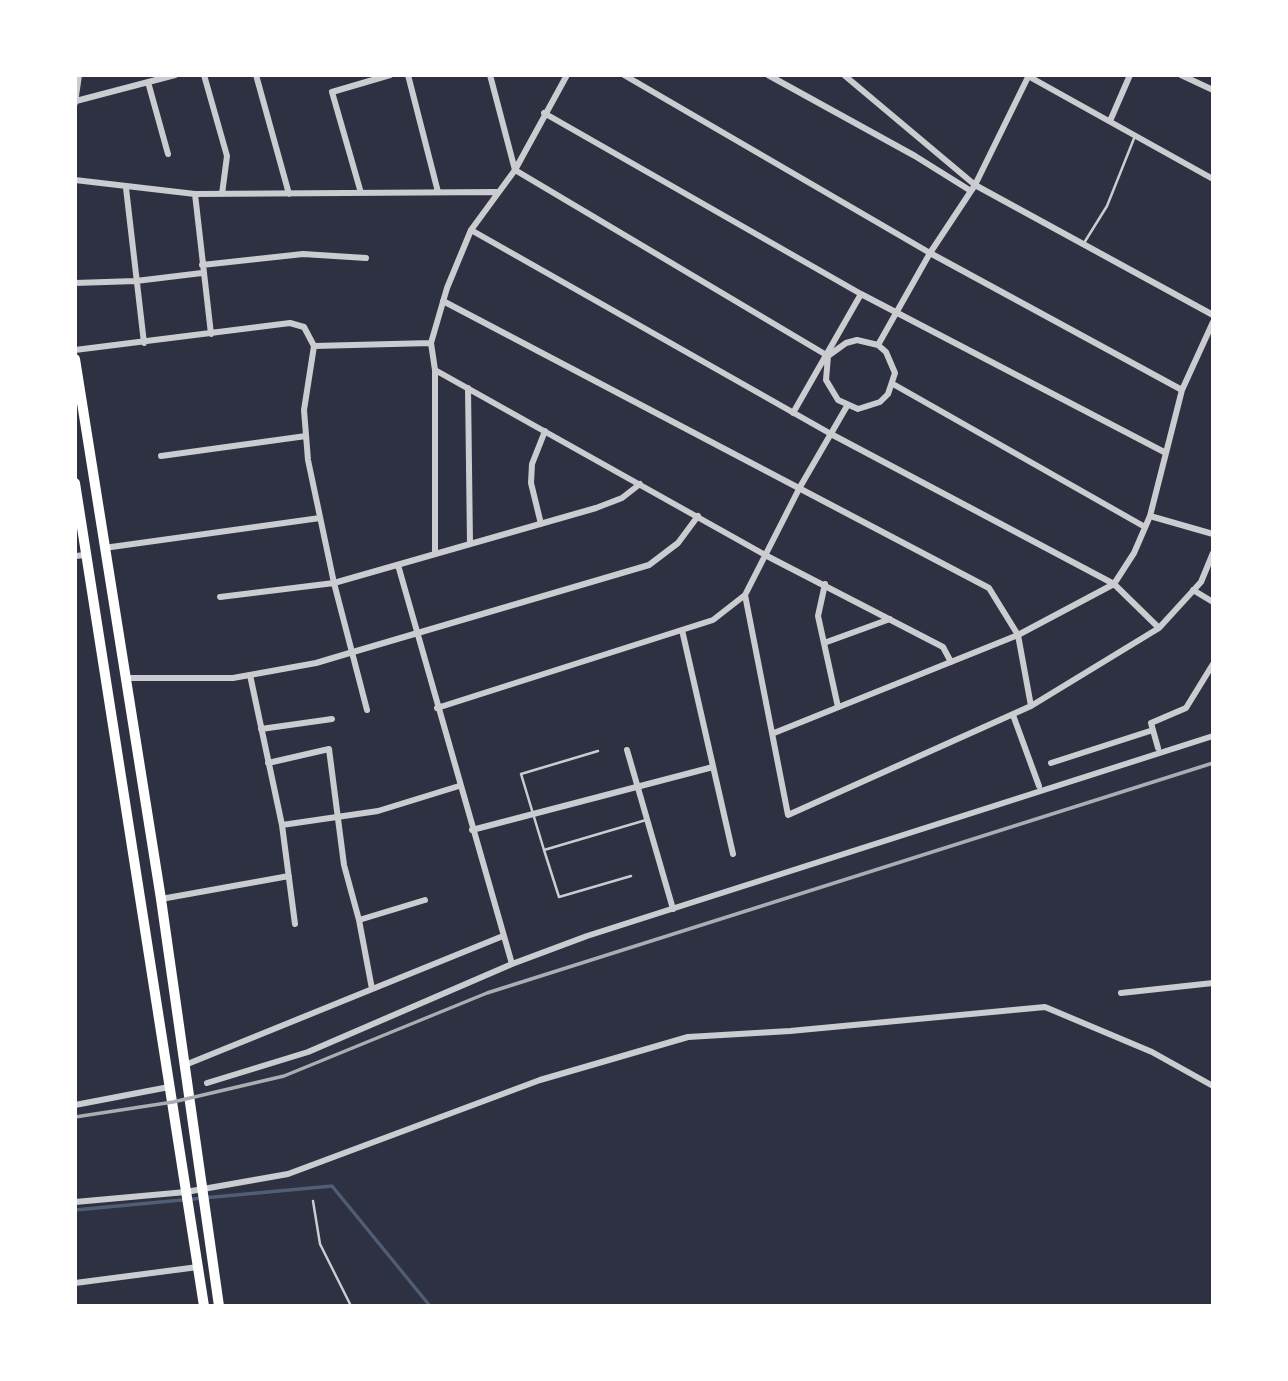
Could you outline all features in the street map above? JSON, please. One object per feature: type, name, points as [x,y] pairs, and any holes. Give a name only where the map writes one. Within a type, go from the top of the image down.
[{"type":"main road","points":[[75,359],[186,1065],[219,1306]]},
{"type":"main road","points":[[75,484],[81,556],[114,736],[204,1306]]},
{"type":"main road","points":[[114,736],[133,732]]},
{"type":"street","points":[[79,75],[75,102],[175,75]]},
{"type":"street","points":[[204,75],[227,156],[222,194]]},
{"type":"street","points":[[256,75],[289,194]]},
{"type":"street","points":[[361,193],[332,92],[390,75]]},
{"type":"street","points":[[408,75],[439,192]]},
{"type":"street","points":[[490,75],[515,170],[828,356]]},
{"type":"street","points":[[435,554],[435,370],[430,343],[443,301],[471,230],[496,192],[515,170],[567,75]]},
{"type":"street","points":[[624,75],[930,253],[1182,390]]},
{"type":"street","points":[[768,75],[973,188],[1213,315]]},
{"type":"street","points":[[844,75],[973,188]]},
{"type":"street","points":[[1110,121],[1130,75]]},
{"type":"street","points":[[1181,75],[1213,90]]},
{"type":"street","points":[[878,345],[930,253],[973,188],[1029,76],[1213,179]]},
{"type":"street","points":[[148,82],[168,154]]},
{"type":"street","points":[[544,113],[861,295],[1166,453]]},
{"type":"street","points":[[75,180],[195,194],[496,192]]},
{"type":"street","points":[[126,188],[144,343]]},
{"type":"street","points":[[195,194],[211,334]]},
{"type":"street","points":[[471,230],[831,434],[1114,584],[1159,628]]},
{"type":"street","points":[[202,265],[303,254],[366,258]]},
{"type":"street","points":[[75,283],[136,281],[202,273]]},
{"type":"street","points":[[793,413],[861,295]]},
{"type":"street","points":[[443,301],[989,588],[1018,635],[1031,706]]},
{"type":"street","points":[[774,733],[1018,635],[1114,584],[1135,553],[1150,516],[1182,390],[1213,322]]},
{"type":"street","points":[[75,350],[290,323],[304,327],[314,346],[304,410],[306,436],[334,583],[368,710]]},
{"type":"street","points":[[857,340],[878,345],[892,362],[893,384],[888,394],[870,407],[847,406],[830,391],[827,380],[828,356],[846,343],[857,340]]},
{"type":"street","points":[[314,346],[430,343]]},
{"type":"street","points":[[435,370],[767,556],[943,647],[951,662]]},
{"type":"street","points":[[893,384],[1145,527]]},
{"type":"street","points":[[468,388],[470,544]]},
{"type":"street","points":[[437,708],[713,620],[745,595],[800,487],[847,406]]},
{"type":"street","points":[[541,524],[531,483],[531,464],[545,430]]},
{"type":"street","points":[[161,456],[306,436]]},
{"type":"street","points":[[220,597],[334,583],[609,503],[640,484]]},
{"type":"street","points":[[125,677],[233,678],[353,652],[649,565],[678,543],[698,516]]},
{"type":"street","points":[[1150,516],[1213,534]]},
{"type":"street","points":[[104,548],[320,518]]},
{"type":"street","points":[[745,595],[789,815],[1031,706],[1159,628],[1201,582],[1213,553]]},
{"type":"street","points":[[398,565],[512,964]]},
{"type":"street","points":[[825,584],[818,616],[838,707]]},
{"type":"street","points":[[1194,590],[1213,602]]},
{"type":"street","points":[[824,643],[890,619]]},
{"type":"street","points":[[682,630],[733,854]]},
{"type":"street","points":[[1158,748],[1151,723],[1186,708],[1213,664]]},
{"type":"street","points":[[250,675],[282,825],[295,924]]},
{"type":"street","points":[[1013,715],[1039,786]]},
{"type":"street","points":[[261,729],[332,719]]},
{"type":"street","points":[[1051,763],[1153,730]]},
{"type":"street","points":[[207,1083],[309,1052],[512,964],[673,909],[1213,736]]},
{"type":"street","points":[[268,763],[329,749],[344,865],[359,920],[372,989]]},
{"type":"street","points":[[627,750],[673,909]]},
{"type":"street","points":[[472,830],[713,767]]},
{"type":"street","points":[[282,825],[378,811],[459,786]]},
{"type":"street","points":[[160,899],[289,876]]},
{"type":"street","points":[[359,920],[425,900]]},
{"type":"street","points":[[186,1065],[503,936]]},
{"type":"street","points":[[1121,993],[1213,983]]},
{"type":"street","points":[[75,1202],[186,1192],[298,1171],[540,1080],[688,1037],[790,1031],[1045,1007],[1152,1052],[1213,1086]]},
{"type":"street","points":[[75,1105],[169,1087]]},
{"type":"street","points":[[75,1283],[198,1267]]},
{"type":"lane","points":[[1083,244],[1107,206],[1135,136]]},
{"type":"lane","points":[[598,751],[521,774],[559,897],[631,876]]},
{"type":"lane","points":[[544,850],[646,820]]},
{"type":"lane","points":[[313,1201],[320,1244],[351,1306]]},
{"type":"waterway","points":[[75,1210],[332,1186],[430,1306]]},
{"type":"railway","points":[[75,1117],[173,1102],[284,1076],[487,993],[1213,763]]}]
